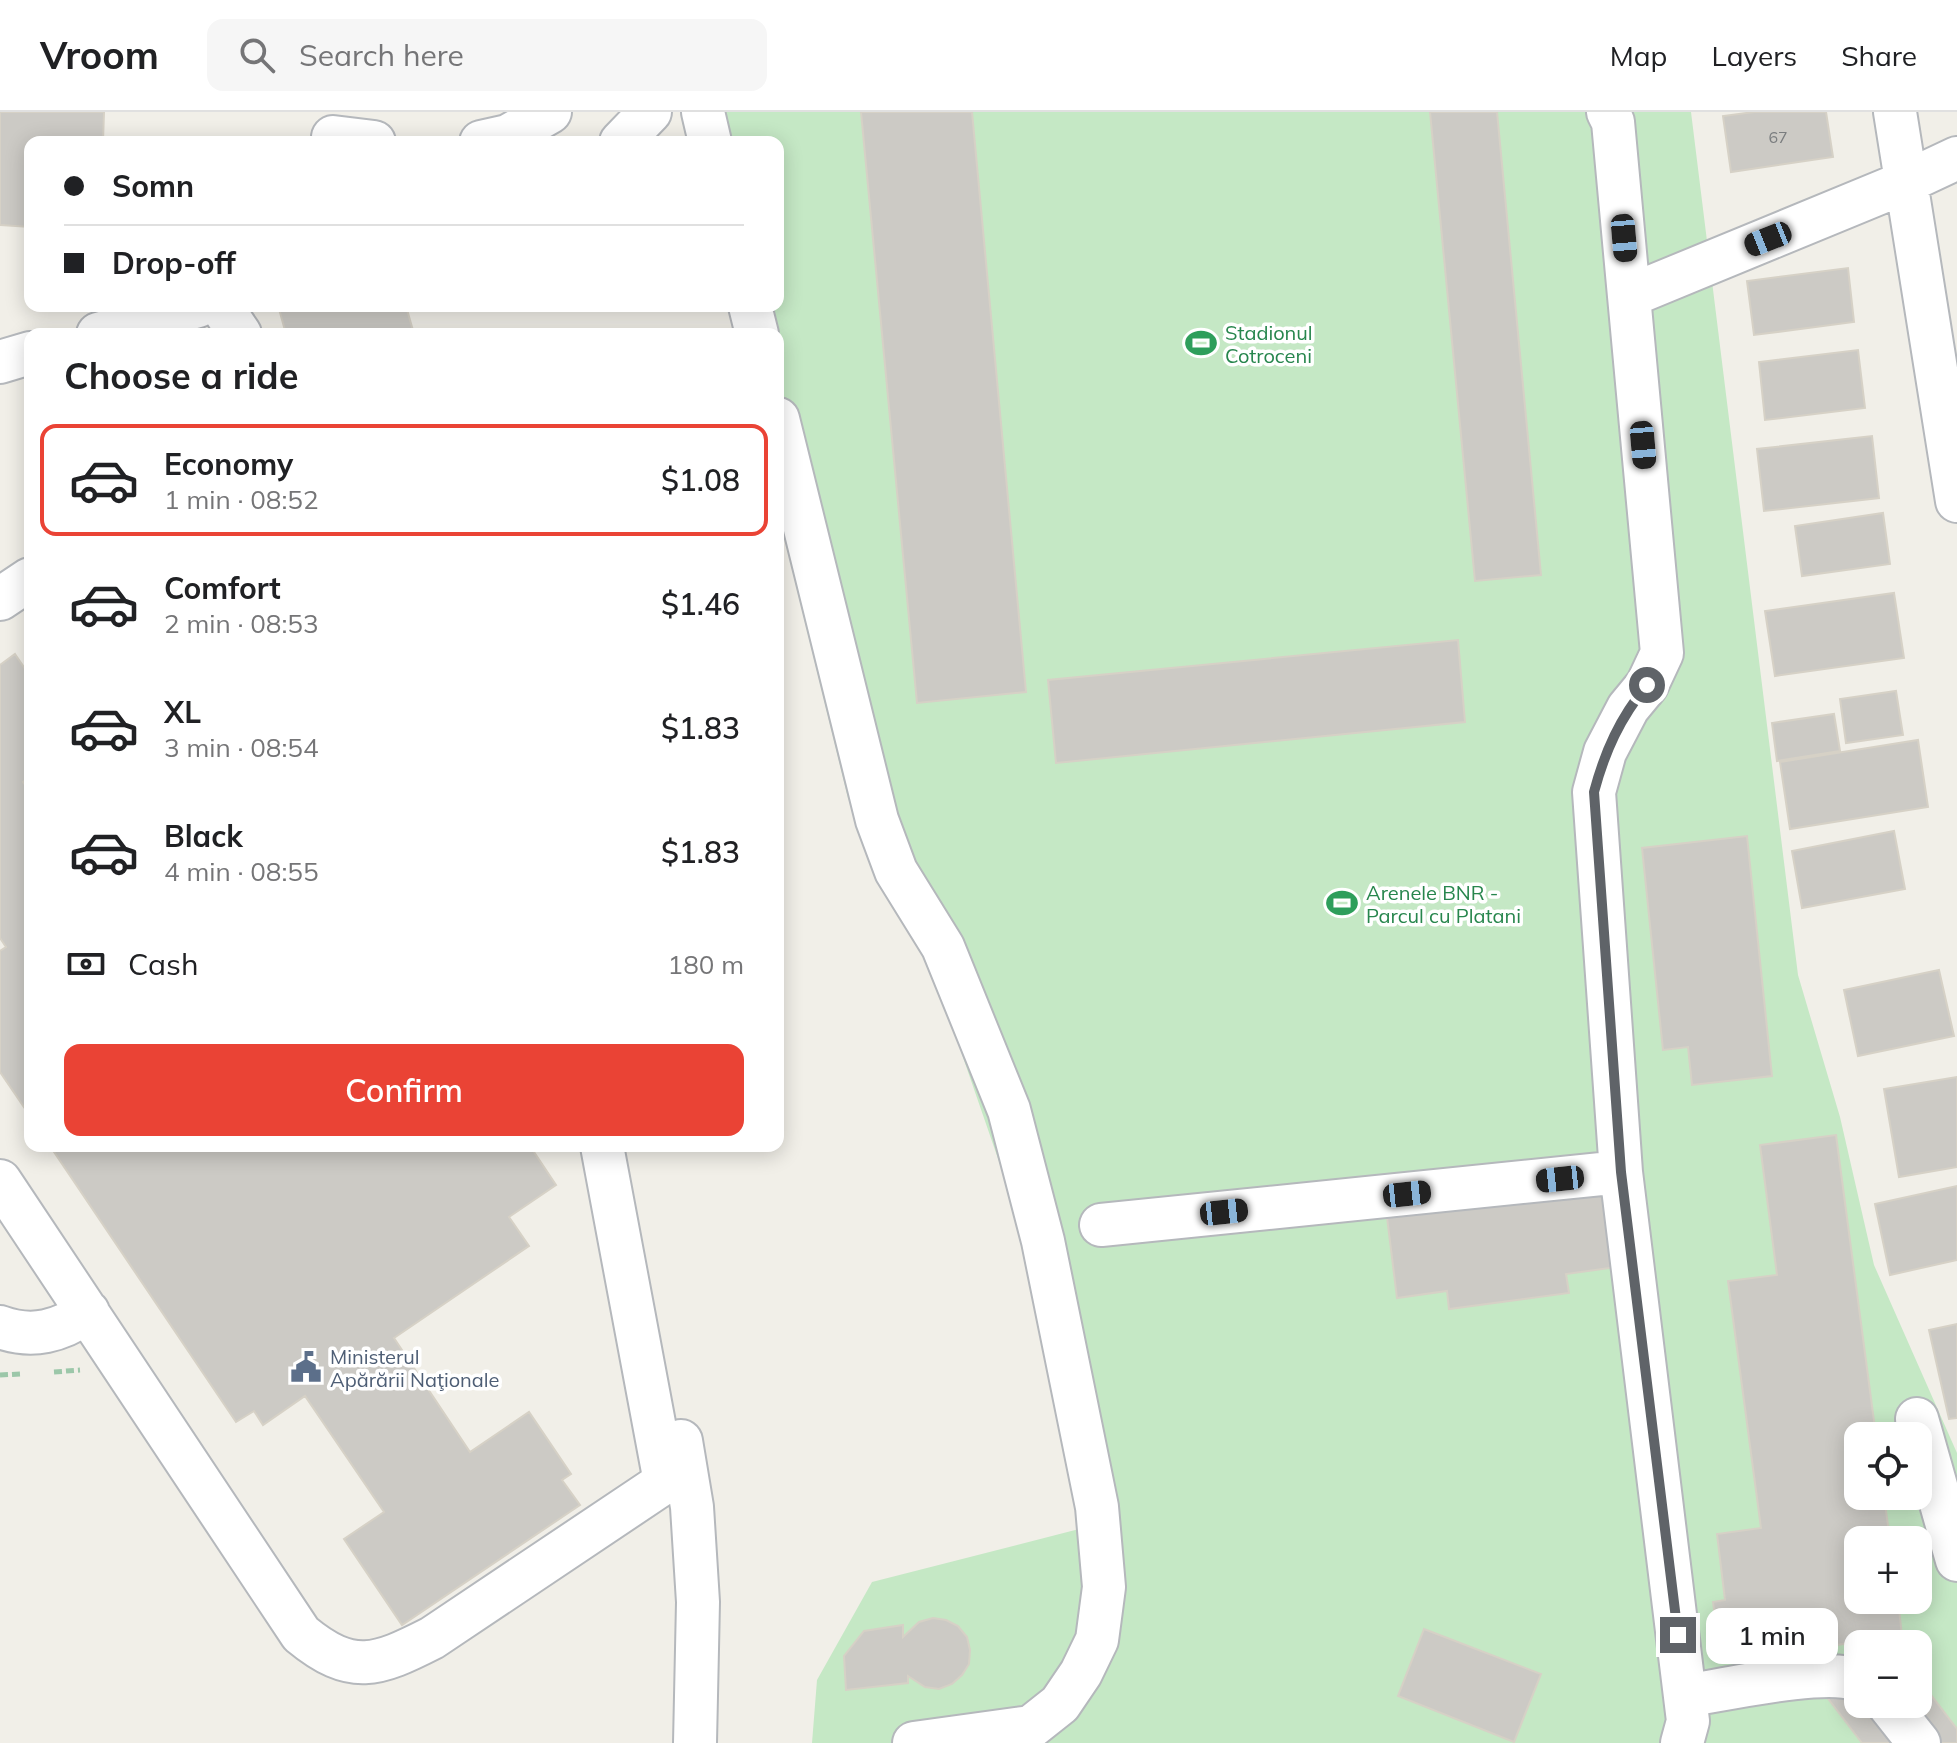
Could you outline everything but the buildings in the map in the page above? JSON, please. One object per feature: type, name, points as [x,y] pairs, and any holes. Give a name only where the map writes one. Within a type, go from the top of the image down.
[{"type":"street","points":[[508,136],[550,112]]},
{"type":"street","points":[[627,136],[650,112]]},
{"type":"street","points":[[703,112],[709,136]]},
{"type":"street","points":[[1608,112],[1613,122],[1662,653],[1647,685],[1628,708],[1605,752],[1594,792],[1621,1172],[1688,1721],[1682,1743]]},
{"type":"street","points":[[1895,112],[1955,480]]},
{"type":"street","points":[[1629,296],[1957,158]]},
{"type":"street","points":[[125,328],[178,312]]},
{"type":"street","points":[[0,362],[24,355]]},
{"type":"street","points":[[784,443],[877,820],[896,871],[943,947],[1009,1110],[1043,1241],[1097,1507],[1104,1587],[1097,1640],[1081,1673],[1060,1704],[1031,1727],[914,1743]]},
{"type":"street","points":[[0,599],[24,583]]},
{"type":"street","points":[[0,1181],[301,1634],[322,1652],[344,1662],[375,1661],[401,1654],[432,1638],[665,1482],[603,1152]]},
{"type":"street","points":[[633,1152],[692,1507],[698,1602],[695,1743]]},
{"type":"street","points":[[1101,1225],[1621,1172]]},
{"type":"street","points":[[0,1327],[14,1332],[41,1334],[67,1326],[88,1312]]},
{"type":"street","points":[[1917,1419],[1957,1560]]},
{"type":"street","points":[[1685,1696],[1814,1677],[1844,1677]]},
{"type":"street","points":[[1899,1718],[1919,1743]]},
{"type":"path","points":[[47,1372],[125,1367]]},
{"type":"path","points":[[0,1375],[31,1373]]},
{"type":"green space","name":"Arenele BNR - Parcul cu Platani","points":[[696,112],[1691,112],[1798,975],[1840,1117],[1874,1265],[1957,1453],[1957,1743],[812,1743],[817,1680],[872,1582],[1083,1528],[1013,1202],[947,1011],[918,941],[872,865],[848,798],[784,537],[784,328],[733,328],[729,312],[784,312],[784,136],[686,136],[681,117]]},
{"type":"place","name":"Stadionul Cotroceni","points":[[1201,343]]},
{"type":"place","name":"Arenele BNR - Parcul cu Platani","points":[[1342,903]]},
{"type":"place","name":"Ministerul Apărării Naţionale","points":[[306,1367]]},
{"type":"route","points":[[1647,685],[1628,708],[1605,752],[1594,792],[1621,1172],[1678,1635]]}]
